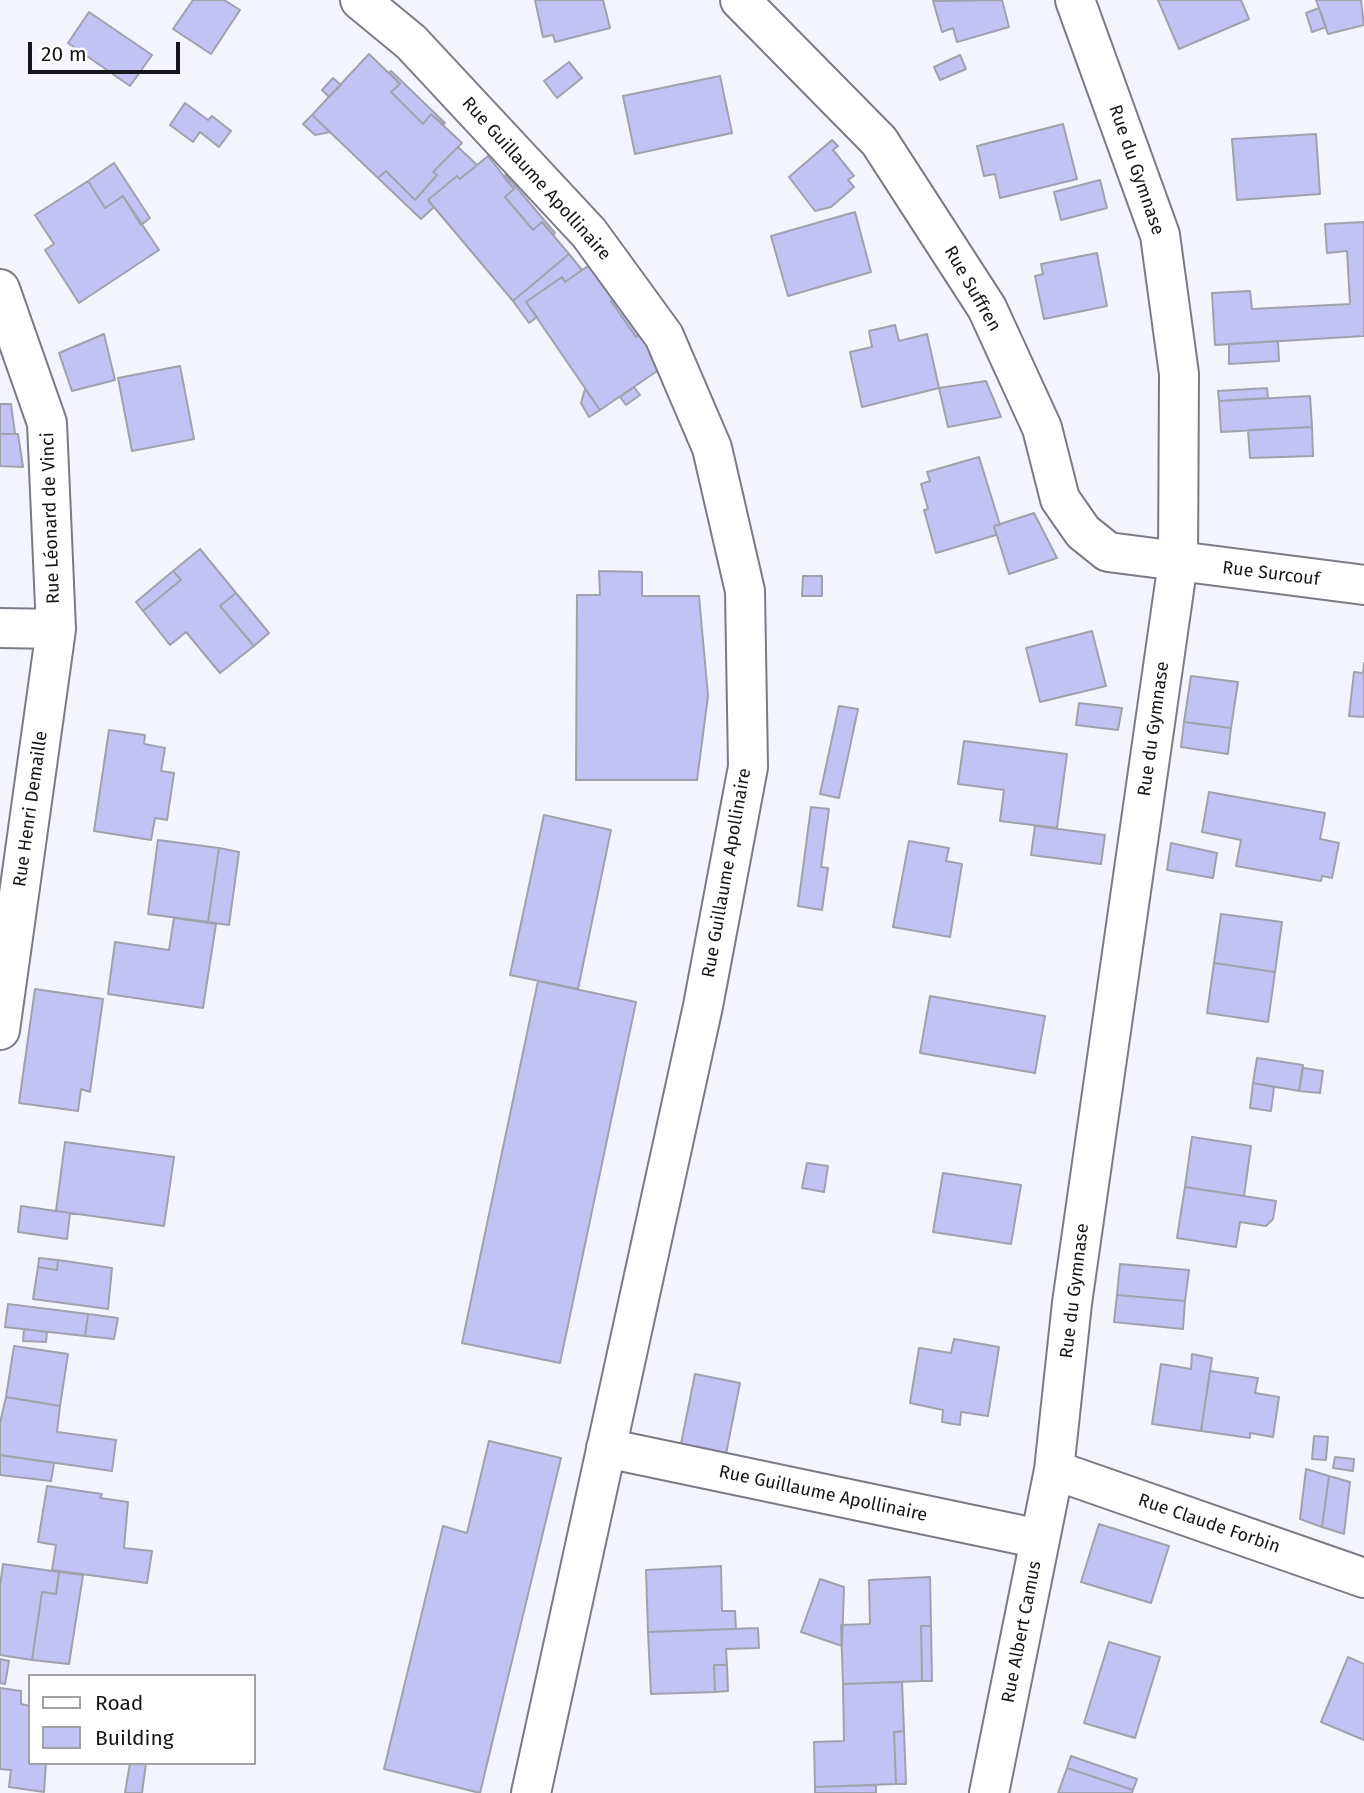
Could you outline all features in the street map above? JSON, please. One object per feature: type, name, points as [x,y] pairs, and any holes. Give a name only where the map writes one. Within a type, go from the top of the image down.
[{"type":"street","name":"Rue Guillaume Apollinaire","points":[[360,0],[411,42],[589,233],[664,336],[712,448],[745,591],[748,767],[703,1006],[531,1793]]},
{"type":"street","name":"Rue Suffren","points":[[740,0],[879,141],[987,308],[1042,428],[1060,499],[1083,533],[1108,552],[1178,562]]},
{"type":"street","name":"Rue du Gymnase","points":[[1054,1470],[1072,1303],[1178,562],[1179,374],[1160,235],[1075,0]]},
{"type":"street","name":"Rue Léonard de Vinci","points":[[0,289],[47,423],[56,629]]},
{"type":"street","name":"Rue Surcouf","points":[[1178,562],[1364,585]]},
{"type":"street","points":[[0,628],[56,629]]},
{"type":"street","name":"Rue Henri Demaille","points":[[0,1030],[56,629]]},
{"type":"street","name":"Rue Guillaume Apollinaire","points":[[606,1448],[1040,1539]]},
{"type":"street","name":"Rue Albert Camus","points":[[989,1793],[1054,1470]]},
{"type":"street","name":"Rue Claude Forbin","points":[[1054,1470],[1364,1577]]},
{"type":"building","points":[[193,0],[224,0],[240,10],[211,54],[173,29]]},
{"type":"building","points":[[535,0],[603,0],[610,28],[555,42],[553,35],[543,37]]},
{"type":"building","points":[[1002,0],[1009,27],[957,42],[953,28],[942,32],[933,1]]},
{"type":"building","points":[[1158,0],[1241,0],[1249,19],[1179,49]]},
{"type":"building","points":[[1316,0],[1361,0],[1364,25],[1328,34]]},
{"type":"building","points":[[1319,8],[1326,27],[1312,32],[1306,13]]},
{"type":"building","points":[[89,12],[152,55],[130,86],[68,43]]},
{"type":"building","points":[[369,54],[400,84],[391,92],[423,124],[431,114],[462,143],[433,172],[437,175],[415,200],[386,171],[378,178],[312,115]]},
{"type":"building","points":[[960,55],[966,69],[940,80],[934,67]]},
{"type":"building","points":[[569,62],[582,78],[557,98],[544,81]]},
{"type":"building","points":[[391,71],[445,123],[431,114],[423,124],[391,92],[400,84],[389,73]]},
{"type":"building","points":[[720,76],[732,133],[635,154],[623,96]]},
{"type":"building","points":[[333,78],[341,85],[329,97],[322,90]]},
{"type":"building","points":[[185,103],[208,120],[212,116],[231,131],[219,147],[200,132],[193,142],[170,125]]},
{"type":"building","points":[[312,115],[330,132],[315,135],[303,124]]},
{"type":"building","points":[[1063,124],[1077,179],[1000,198],[995,174],[984,176],[977,146]]},
{"type":"building","points":[[1316,134],[1320,194],[1237,200],[1232,139]]},
{"type":"building","points":[[832,140],[838,146],[833,150],[854,176],[848,180],[854,187],[831,207],[815,211],[789,177]]},
{"type":"building","points":[[458,147],[477,165],[460,179],[457,176],[428,200],[434,207],[421,219],[378,178],[386,171],[415,200],[437,175],[433,172]]},
{"type":"building","points":[[488,156],[514,189],[505,197],[533,230],[542,222],[569,254],[513,301],[428,200],[457,176],[460,179]]},
{"type":"building","points":[[114,163],[150,218],[141,225],[123,196],[105,208],[88,181]]},
{"type":"building","points":[[506,175],[555,233],[553,235],[542,222],[533,230],[505,197],[514,189],[504,177]]},
{"type":"building","points":[[1100,180],[1107,208],[1061,220],[1054,192]]},
{"type":"building","points":[[88,181],[105,208],[123,196],[159,250],[79,303],[45,250],[54,244],[35,215]]},
{"type":"building","points":[[855,212],[871,272],[788,296],[771,236]]},
{"type":"building","points":[[1364,222],[1364,336],[1215,345],[1212,293],[1250,291],[1252,309],[1350,304],[1347,251],[1327,253],[1325,224]]},
{"type":"building","points":[[1097,253],[1107,306],[1044,319],[1035,276],[1043,274],[1041,264]]},
{"type":"building","points":[[569,254],[582,270],[565,282],[562,277],[526,302],[537,317],[529,323],[513,301]]},
{"type":"building","points":[[598,259],[622,293],[611,301],[636,337],[646,330],[669,363],[600,410],[526,302],[562,277],[565,282]]},
{"type":"building","points":[[622,293],[646,330],[636,337],[611,301]]},
{"type":"building","points":[[895,325],[899,341],[927,334],[939,388],[862,407],[850,352],[872,347],[869,331]]},
{"type":"building","points":[[104,334],[115,380],[72,391],[59,353]]},
{"type":"building","points":[[1278,341],[1279,361],[1229,364],[1229,344]]},
{"type":"building","points":[[180,366],[194,439],[132,451],[118,378]]},
{"type":"building","points":[[986,381],[1001,417],[948,427],[939,388]]},
{"type":"building","points":[[634,387],[640,395],[626,405],[620,397]]},
{"type":"building","points":[[1267,388],[1268,398],[1219,401],[1218,391]]},
{"type":"building","points":[[585,389],[600,410],[589,417],[581,403]]},
{"type":"building","points":[[1310,396],[1312,427],[1221,432],[1219,401]]},
{"type":"building","points":[[0,404],[11,404],[15,434],[0,434]]},
{"type":"building","points":[[1312,427],[1313,456],[1250,458],[1248,430]]},
{"type":"building","points":[[0,434],[18,434],[23,467],[0,466]]},
{"type":"building","points":[[979,457],[1000,525],[994,526],[996,535],[936,553],[924,510],[928,509],[921,484],[930,481],[927,472]]},
{"type":"building","points":[[1034,513],[1057,558],[1009,574],[994,526]]},
{"type":"building","points":[[200,549],[236,593],[220,606],[254,646],[220,673],[186,632],[170,645],[143,611],[181,580],[173,571]]},
{"type":"building","points":[[173,571],[181,580],[143,611],[136,602]]},
{"type":"building","points":[[599,571],[642,572],[642,596],[699,596],[708,696],[697,780],[576,780],[577,595],[600,595]]},
{"type":"building","points":[[803,576],[822,576],[822,596],[802,596]]},
{"type":"building","points":[[236,593],[269,633],[254,646],[220,606]]},
{"type":"building","points":[[1092,631],[1106,686],[1040,702],[1026,648]]},
{"type":"building","points":[[1364,663],[1364,717],[1349,716],[1354,672],[1363,673]]},
{"type":"building","points":[[1191,676],[1238,682],[1231,728],[1184,722]]},
{"type":"building","points":[[1079,703],[1122,708],[1118,730],[1076,725]]},
{"type":"building","points":[[839,706],[858,709],[839,798],[820,794]]},
{"type":"building","points":[[1184,722],[1231,728],[1228,754],[1181,747]]},
{"type":"building","points":[[109,730],[145,735],[144,744],[165,748],[161,771],[174,773],[167,820],[155,818],[151,840],[94,831]]},
{"type":"building","points":[[964,741],[1067,754],[1057,828],[1000,821],[1004,790],[958,784]]},
{"type":"building","points":[[1209,792],[1325,813],[1320,839],[1339,843],[1332,878],[1322,876],[1321,881],[1236,866],[1241,840],[1202,832]]},
{"type":"building","points":[[811,807],[829,809],[821,867],[828,868],[822,910],[798,906]]},
{"type":"building","points":[[544,815],[611,830],[578,989],[510,975]]},
{"type":"building","points":[[1035,826],[1105,835],[1101,864],[1031,855]]},
{"type":"building","points":[[158,840],[219,848],[208,922],[148,914]]},
{"type":"building","points":[[909,841],[949,848],[946,861],[962,864],[950,937],[893,927]]},
{"type":"building","points":[[1171,843],[1217,853],[1213,878],[1167,870]]},
{"type":"building","points":[[219,848],[239,852],[229,925],[208,922]]},
{"type":"building","points":[[1221,914],[1282,922],[1275,972],[1214,963]]},
{"type":"building","points":[[174,918],[216,924],[203,1008],[108,994],[115,942],[169,950]]},
{"type":"building","points":[[1214,963],[1275,972],[1268,1022],[1207,1013]]},
{"type":"building","points":[[538,981],[636,1002],[560,1363],[462,1343]]},
{"type":"building","points":[[35,989],[103,999],[90,1092],[81,1089],[78,1111],[19,1103]]},
{"type":"building","points":[[930,996],[1045,1016],[1035,1073],[920,1053]]},
{"type":"building","points":[[1257,1058],[1303,1065],[1299,1091],[1253,1083]]},
{"type":"building","points":[[1303,1068],[1323,1071],[1320,1093],[1299,1091]]},
{"type":"building","points":[[1253,1083],[1274,1087],[1271,1111],[1250,1108]]},
{"type":"building","points":[[1192,1137],[1251,1146],[1244,1196],[1185,1187]]},
{"type":"building","points":[[65,1142],[174,1157],[164,1226],[56,1211]]},
{"type":"building","points":[[807,1163],[828,1166],[824,1192],[802,1188]]},
{"type":"building","points":[[943,1173],[1021,1185],[1011,1244],[933,1232]]},
{"type":"building","points":[[1185,1187],[1276,1201],[1273,1219],[1266,1226],[1240,1222],[1236,1247],[1177,1238]]},
{"type":"building","points":[[21,1206],[70,1213],[67,1239],[18,1232]]},
{"type":"building","points":[[39,1258],[58,1260],[57,1270],[38,1267]]},
{"type":"building","points":[[58,1260],[112,1268],[108,1309],[33,1299],[38,1267],[57,1270]]},
{"type":"building","points":[[1120,1264],[1189,1270],[1185,1301],[1117,1295]]},
{"type":"building","points":[[1117,1295],[1185,1301],[1183,1329],[1114,1322]]},
{"type":"building","points":[[8,1304],[88,1314],[85,1336],[5,1327]]},
{"type":"building","points":[[88,1314],[118,1318],[114,1339],[85,1336]]},
{"type":"building","points":[[24,1329],[47,1332],[46,1342],[23,1341]]},
{"type":"building","points":[[954,1339],[999,1347],[988,1416],[961,1412],[960,1425],[942,1422],[943,1410],[910,1403],[919,1348],[951,1353]]},
{"type":"building","points":[[14,1346],[68,1354],[60,1406],[6,1397]]},
{"type":"building","points":[[1192,1354],[1212,1358],[1201,1431],[1152,1424],[1161,1364],[1191,1369]]},
{"type":"building","points":[[1210,1371],[1258,1378],[1255,1393],[1279,1397],[1273,1437],[1250,1433],[1250,1438],[1201,1431]]},
{"type":"building","points":[[695,1374],[740,1383],[726,1454],[681,1444]]},
{"type":"building","points":[[6,1397],[60,1406],[57,1432],[116,1440],[112,1471],[0,1455],[0,1423]]},
{"type":"building","points":[[1314,1436],[1328,1437],[1326,1460],[1312,1459]]},
{"type":"building","points":[[489,1441],[561,1458],[480,1793],[384,1769],[443,1526],[467,1533]]},
{"type":"building","points":[[0,1455],[54,1463],[51,1481],[0,1475]]},
{"type":"building","points":[[1335,1457],[1354,1459],[1353,1471],[1333,1468]]},
{"type":"building","points":[[1306,1469],[1329,1476],[1322,1527],[1300,1519]]},
{"type":"building","points":[[1329,1476],[1350,1482],[1344,1534],[1322,1527]]},
{"type":"building","points":[[47,1486],[102,1494],[100,1498],[128,1502],[124,1548],[152,1551],[147,1583],[52,1570],[56,1545],[38,1542]]},
{"type":"building","points":[[1099,1524],[1169,1546],[1151,1603],[1081,1582]]},
{"type":"building","points":[[3,1564],[59,1572],[56,1594],[42,1592],[32,1660],[0,1655],[0,1586]]},
{"type":"building","points":[[721,1566],[722,1611],[735,1611],[736,1629],[648,1632],[646,1570]]},
{"type":"building","points":[[59,1572],[83,1575],[69,1664],[32,1660],[42,1592],[56,1594]]},
{"type":"building","points":[[930,1577],[931,1626],[921,1626],[922,1681],[843,1684],[841,1625],[870,1624],[869,1580]]},
{"type":"building","points":[[820,1579],[844,1587],[842,1646],[801,1632]]},
{"type":"building","points":[[921,1626],[931,1626],[932,1681],[922,1681]]},
{"type":"building","points":[[758,1628],[759,1648],[726,1649],[727,1665],[714,1665],[715,1692],[651,1694],[648,1632]]},
{"type":"building","points":[[1109,1642],[1160,1657],[1135,1738],[1084,1723]]},
{"type":"building","points":[[1348,1657],[1364,1664],[1364,1740],[1321,1722]]},
{"type":"building","points":[[0,1659],[9,1661],[5,1684],[0,1683]]},
{"type":"building","points":[[714,1665],[727,1665],[728,1691],[715,1692]]},
{"type":"building","points":[[902,1682],[904,1731],[894,1732],[896,1784],[815,1787],[814,1742],[844,1741],[843,1684]]},
{"type":"building","points":[[0,1688],[21,1691],[21,1704],[28,1706],[28,1765],[46,1765],[44,1792],[9,1787],[11,1770],[0,1769]]},
{"type":"building","points":[[904,1731],[906,1784],[896,1784],[894,1732]]},
{"type":"building","points":[[1071,1756],[1137,1779],[1133,1790],[1067,1768]]},
{"type":"building","points":[[130,1765],[146,1765],[142,1793],[125,1793]]},
{"type":"building","points":[[1067,1768],[1133,1790],[1132,1793],[1058,1793]]},
{"type":"building","points":[[876,1785],[876,1793],[815,1793],[815,1787]]}]
